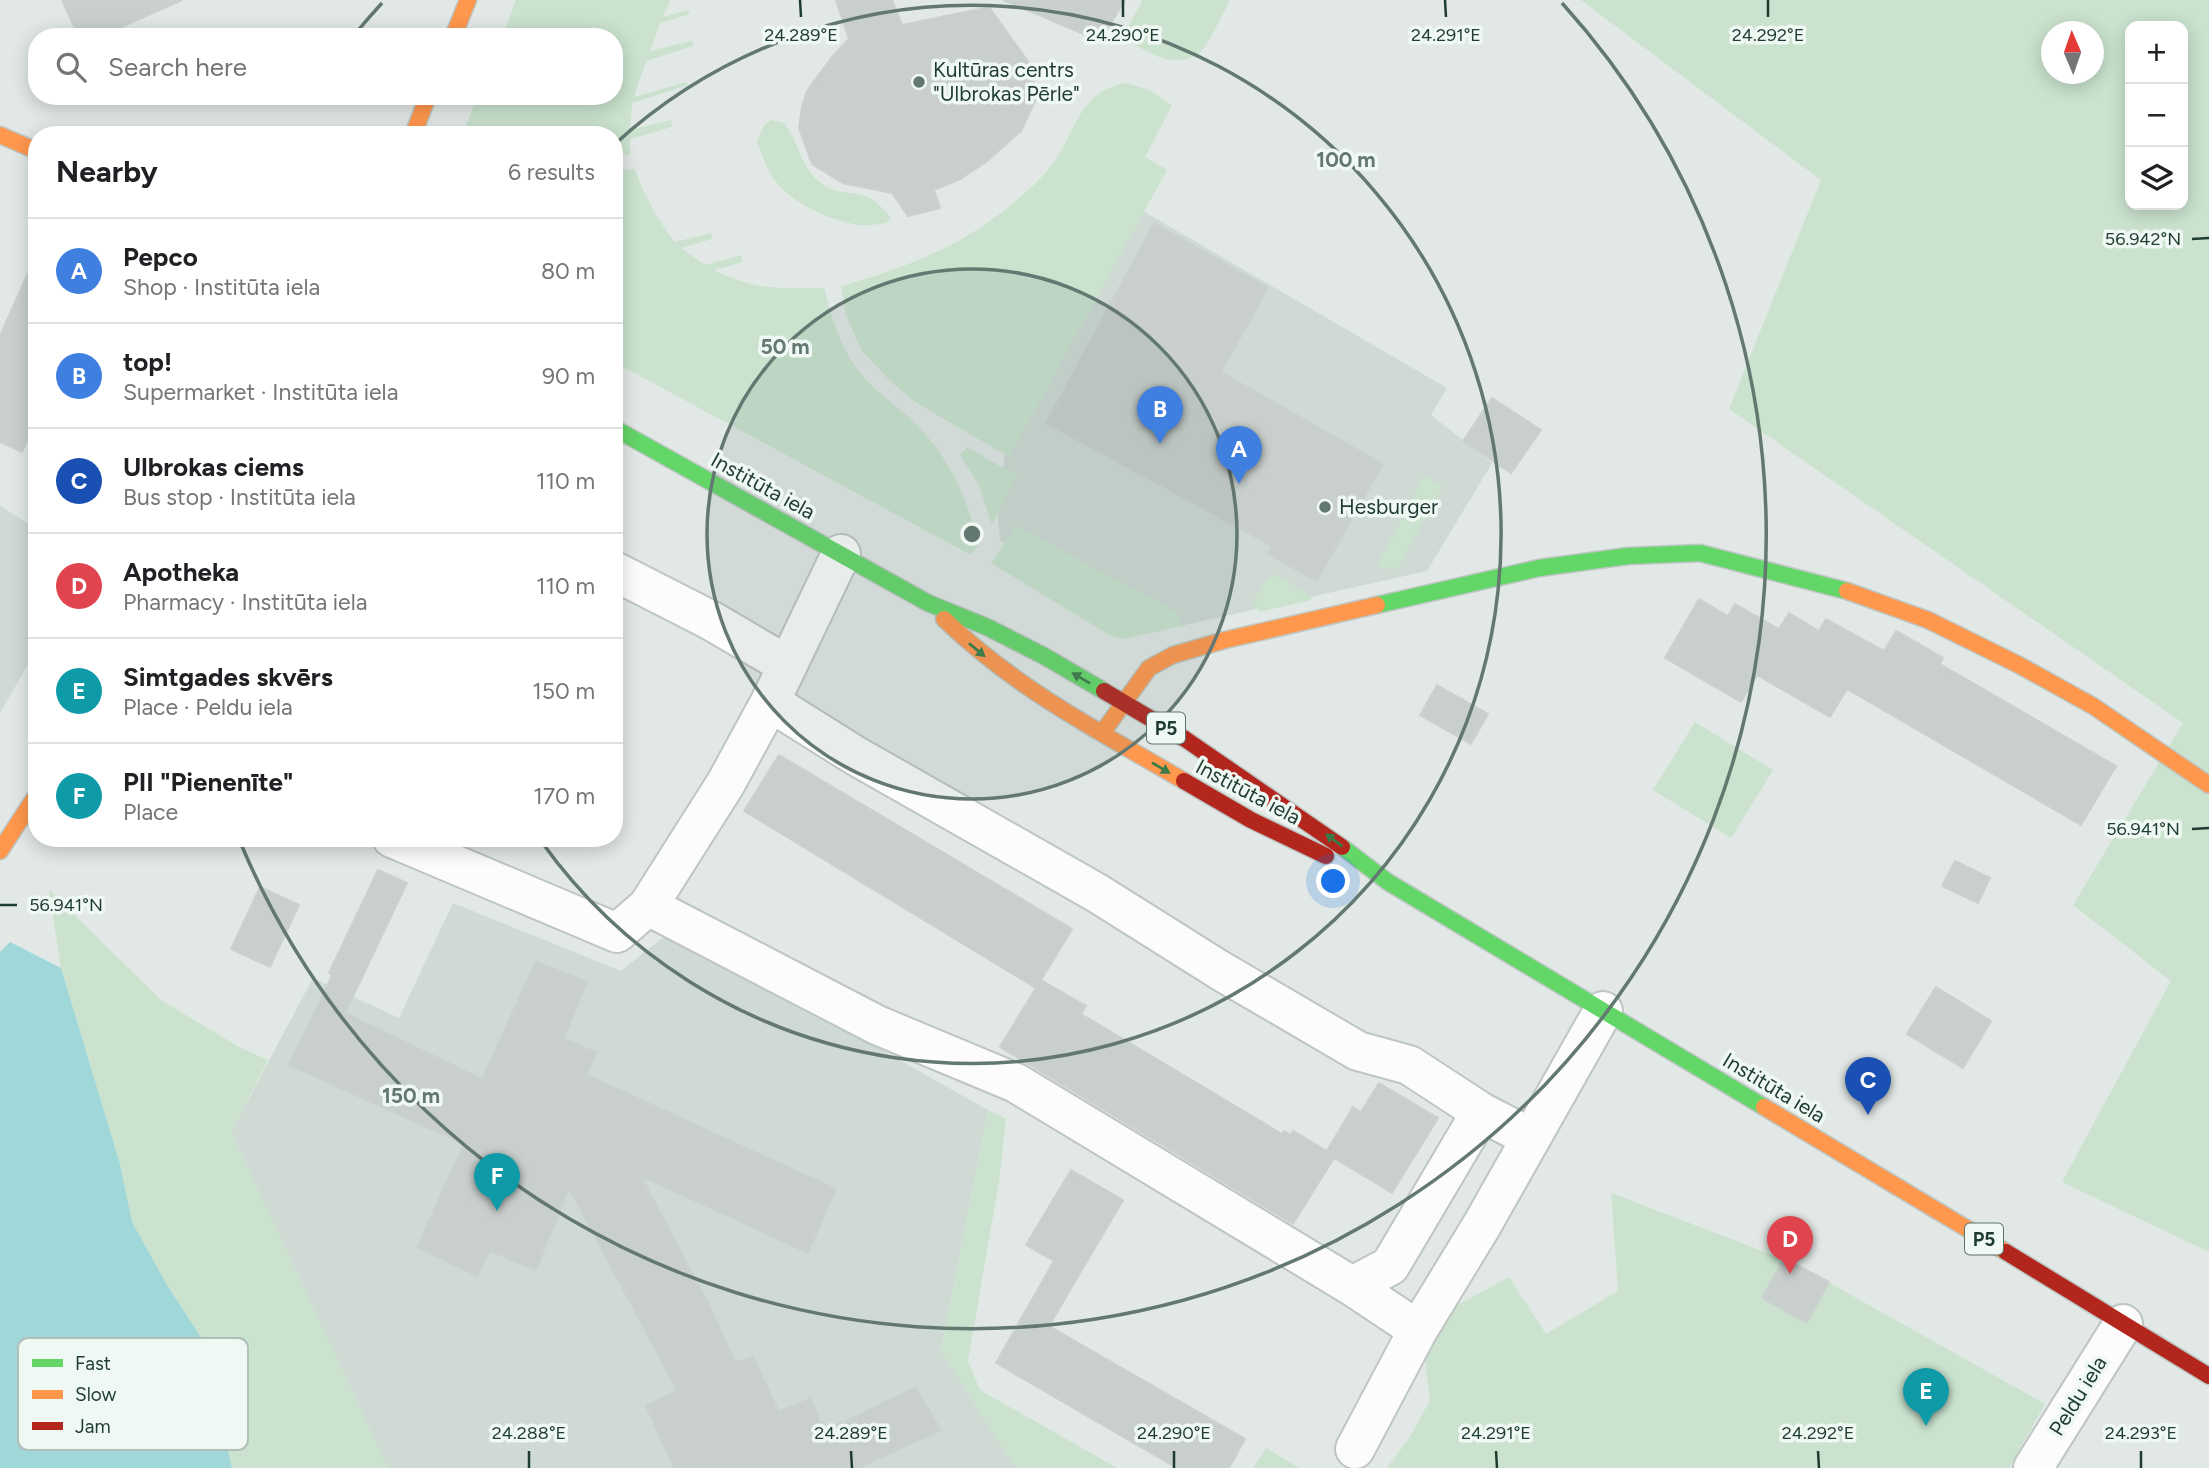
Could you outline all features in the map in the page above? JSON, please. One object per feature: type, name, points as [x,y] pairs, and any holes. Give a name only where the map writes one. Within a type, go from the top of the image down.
[{"type":"main road","points":[[457,28],[465,8]]},
{"type":"main road","points":[[416,126],[425,105]]},
{"type":"main road","points":[[0,135],[28,147]]},
{"type":"main road","name":"Institūta iela","points":[[623,433],[928,603],[987,626],[1044,656],[1185,739],[1314,825],[1388,882]]},
{"type":"main road","points":[[1102,733],[1149,668],[1173,656],[1225,639],[1539,568],[1628,556],[1700,553],[1857,594],[1928,620],[2019,665],[2093,706],[2209,785]]},
{"type":"main road","name":"Institūta iela","points":[[928,603],[976,650],[1028,690],[1251,820],[1388,882],[2209,1376]]},
{"type":"main road","points":[[0,851],[28,808]]},
{"type":"street","points":[[445,849],[617,933],[648,906],[726,783],[770,702],[841,554]]},
{"type":"street","points":[[623,576],[710,620],[787,665]]},
{"type":"street","points":[[770,702],[856,756],[1097,893],[1221,971],[1358,1051],[1409,1065],[1481,1112],[1531,1138]]},
{"type":"street","points":[[648,906],[877,1025],[1016,1083],[1352,1286],[1418,1331]]},
{"type":"street","points":[[1355,1449],[1418,1331],[1482,1225],[1603,1011]]},
{"type":"street","points":[[1352,1286],[1390,1266],[1481,1112]]},
{"type":"street","name":"Peldu iela","points":[[2033,1468],[2123,1324]]},
{"type":"shaded area","points":[[1136,207],[1447,388],[1431,415],[1492,463],[1427,571],[1167,629],[1000,541],[997,508],[1009,425]]},
{"type":"shaded area","points":[[0,506],[28,523],[28,665],[0,713]]},
{"type":"shaded area","points":[[453,903],[621,971],[671,931],[988,1110],[941,1351],[1016,1468],[388,1468],[231,1132],[313,978],[399,1018]]},
{"type":"green space","points":[[516,0],[670,0],[663,17],[688,10],[690,14],[660,23],[650,51],[692,41],[693,46],[646,61],[634,97],[686,82],[688,85],[632,103],[630,130],[671,120],[672,127],[630,139],[630,155],[623,155],[623,126],[466,126],[474,105],[623,105],[623,28],[505,28]]},
{"type":"green space","points":[[1143,0],[1230,0],[1211,37],[1199,53],[1189,58],[1169,60],[1149,53],[1122,37]]},
{"type":"green space","points":[[1581,0],[2209,0],[2209,1252],[2062,1182],[2171,981],[2073,905],[2183,723],[1729,409],[1821,180]]},
{"type":"green space","points":[[1126,83],[1149,90],[1172,105],[1145,157],[1167,170],[1009,457],[915,402],[890,381],[862,351],[846,315],[841,286],[932,254],[994,218],[1048,170],[1087,105],[1109,88]]},
{"type":"green space","points":[[771,120],[784,123],[806,166],[818,181],[831,189],[869,197],[891,217],[887,223],[847,223],[823,215],[790,195],[771,174],[757,142],[764,125]]},
{"type":"green space","points":[[635,169],[652,207],[675,242],[711,233],[712,239],[681,248],[705,265],[741,255],[743,262],[714,270],[755,285],[824,288],[839,336],[858,371],[931,440],[952,473],[974,527],[978,546],[971,555],[623,367],[623,170]]},
{"type":"green space","points":[[967,447],[1017,476],[992,525],[979,485],[960,455]]},
{"type":"green space","points":[[1424,476],[1443,485],[1398,569],[1376,567]]},
{"type":"green space","points":[[1016,526],[1178,613],[1182,626],[1123,639],[1111,636],[991,563]]},
{"type":"green space","points":[[1276,575],[1310,596],[1312,600],[1259,612],[1253,602],[1268,578]]},
{"type":"green space","points":[[1695,722],[1773,770],[1731,838],[1653,790]]},
{"type":"green space","points":[[49,890],[161,1000],[239,1047],[268,1060],[231,1132],[388,1468],[232,1468],[228,1450],[248,1450],[248,1338],[201,1338],[167,1285],[132,1222],[120,1164],[61,968]]},
{"type":"green space","points":[[988,1110],[1006,1119],[999,1181],[968,1361],[980,1390],[1117,1468],[1016,1468],[941,1351]]},
{"type":"green space","points":[[1611,1193],[1794,1263],[2045,1404],[2009,1468],[1387,1468],[1410,1437],[1430,1400],[1425,1361],[1454,1307],[1509,1277],[1546,1334],[1618,1291]]},
{"type":"green space","points":[[1266,1448],[1299,1468],[1253,1468]]},
{"type":"water","points":[[10,942],[61,968],[120,1164],[132,1222],[167,1285],[201,1338],[18,1338],[18,1450],[228,1450],[232,1468],[0,1468],[0,952]]},
{"type":"building","points":[[62,0],[182,0],[119,28],[75,28]]},
{"type":"building","points":[[836,0],[892,0],[902,25],[989,7],[1032,67],[1036,99],[1021,131],[986,162],[960,179],[934,190],[940,208],[908,216],[892,193],[843,183],[812,164],[799,128],[802,107],[807,91],[849,39]]},
{"type":"building","points":[[1003,0],[1125,0],[1100,41]]},
{"type":"building","points":[[1154,223],[1268,288],[1221,372],[1383,464],[1317,581],[1267,554],[1272,546],[1046,423]]},
{"type":"building","points":[[28,273],[28,438],[22,452],[0,442],[0,336]]},
{"type":"building","points":[[1492,398],[1541,430],[1511,473],[1463,441]]},
{"type":"building","points":[[1699,599],[1728,616],[1735,604],[1779,629],[1789,613],[1819,631],[1826,619],[1884,651],[1896,631],[1943,658],[1940,664],[2116,766],[2081,825],[1847,689],[1830,717],[1757,675],[1741,702],[1665,658]]},
{"type":"building","points":[[1437,685],[1488,714],[1471,744],[1420,715]]},
{"type":"building","points":[[779,755],[1072,929],[1041,980],[1086,1006],[1081,1014],[1282,1134],[1284,1131],[1291,1135],[1293,1131],[1327,1151],[1353,1107],[1361,1112],[1379,1083],[1438,1118],[1392,1193],[1334,1158],[1293,1224],[1000,1047],[1036,988],[744,811]]},
{"type":"building","points":[[1955,861],[1990,878],[1978,903],[1942,886]]},
{"type":"building","points":[[378,870],[407,883],[345,1013],[482,1079],[536,961],[587,982],[564,1039],[596,1052],[587,1075],[836,1189],[808,1253],[641,1176],[710,1307],[735,1362],[753,1357],[779,1412],[811,1398],[824,1432],[915,1387],[941,1430],[858,1468],[674,1468],[646,1406],[677,1390],[569,1188],[536,1270],[490,1251],[477,1276],[417,1247],[464,1144],[289,1065]]},
{"type":"building","points":[[260,887],[299,905],[270,967],[231,949]]},
{"type":"building","points":[[1936,987],[1991,1021],[1963,1068],[1907,1034]]},
{"type":"building","points":[[1071,1170],[1123,1200],[1049,1326],[1245,1439],[1229,1468],[1177,1468],[996,1363],[1054,1261],[1026,1245]]},
{"type":"building","points":[[1784,1258],[1829,1282],[1807,1323],[1762,1298]]},
{"type":"traffic: fast","points":[[623,433],[928,603],[987,627],[1104,691]]},
{"type":"traffic: fast","points":[[1377,605],[1539,568],[1628,556],[1700,553],[1847,591]]},
{"type":"traffic: fast","points":[[1342,847],[1388,882],[1764,1107]]},
{"type":"traffic: slow","points":[[457,28],[468,0]]},
{"type":"traffic: slow","points":[[416,126],[425,105]]},
{"type":"traffic: slow","points":[[0,135],[28,147]]},
{"type":"traffic: slow","points":[[1847,591],[1928,620],[2019,665],[2093,706],[2209,785]]},
{"type":"traffic: slow","points":[[1105,729],[1149,668],[1173,655],[1225,640],[1377,605]]},
{"type":"traffic: slow","points":[[944,619],[971,644],[1029,688],[1184,781]]},
{"type":"traffic: slow","points":[[0,851],[28,808]]},
{"type":"traffic: slow","points":[[1764,1107],[2006,1252]]},
{"type":"traffic: jam","points":[[1104,691],[1185,739],[1342,847]]},
{"type":"traffic: jam","points":[[1184,781],[1251,820],[1326,856]]},
{"type":"traffic: jam","points":[[2006,1252],[2209,1376]]},
{"type":"place","name":"Kultūras centrs \"Ulbrokas Pērle\"","points":[[919,82]]},
{"type":"place","name":"top!","points":[[1160,444]]},
{"type":"place","name":"Pepco","points":[[1239,484]]},
{"type":"place","name":"Hesburger","points":[[1325,507]]},
{"type":"place","name":"Ulbrokas ciems","points":[[1868,1115]]},
{"type":"place","name":"PII \"Pienenīte\"","points":[[497,1211]]},
{"type":"place","name":"Apotheka","points":[[1790,1274]]},
{"type":"place","name":"Simtgades skvērs","points":[[1926,1426]]}]
